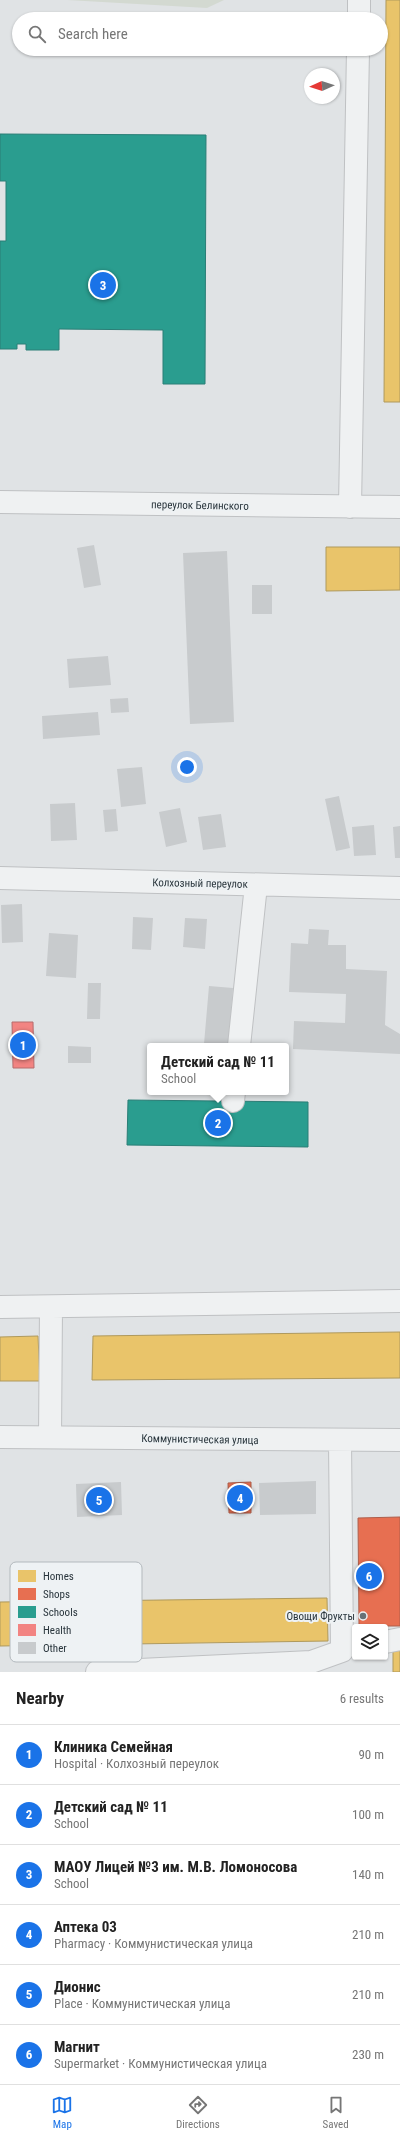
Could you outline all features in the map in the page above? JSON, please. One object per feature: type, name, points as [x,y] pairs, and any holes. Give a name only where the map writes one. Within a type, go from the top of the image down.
[{"type":"street","points":[[359,0],[359,12]]},
{"type":"street","points":[[350,507],[358,56]]},
{"type":"street","name":"переулок Белинского","points":[[0,502],[400,507]]},
{"type":"street","name":"Колхозный переулок","points":[[0,878],[400,888]]},
{"type":"street","points":[[239,1043],[256,885]]},
{"type":"street","points":[[0,1307],[400,1301]]},
{"type":"street","points":[[50,1437],[51,1306]]},
{"type":"street","name":"Коммунистическая улица","points":[[0,1438],[50,1437],[400,1440]]},
{"type":"street","points":[[97,1672],[311,1667],[349,1650],[340,1440]]},
{"type":"street","points":[[388,1641],[400,1639]]},
{"type":"shaded area","points":[[67,0],[224,0],[207,8]]},
{"type":"building: Homes","points":[[386,0],[400,0],[400,402],[384,402],[386,56],[388,56],[388,12],[386,12]]},
{"type":"building: Homes","points":[[326,547],[400,547],[400,590],[326,591]]},
{"type":"building: Homes","points":[[400,1332],[400,1378],[92,1380],[93,1336]]},
{"type":"building: Homes","points":[[38,1336],[40,1381],[0,1381],[0,1337]]},
{"type":"building: Homes","points":[[327,1598],[328,1641],[142,1644],[142,1600]]},
{"type":"building: Homes","points":[[0,1602],[10,1602],[10,1646],[0,1646]]},
{"type":"building: Homes","points":[[393,1646],[400,1646],[400,1672],[393,1672]]},
{"type":"building: Shops","points":[[251,1482],[251,1513],[229,1513],[228,1483]]},
{"type":"building: Shops","points":[[400,1517],[400,1626],[388,1626],[388,1624],[359,1624],[358,1518]]},
{"type":"building: Schools","points":[[0,134],[206,135],[205,384],[163,384],[163,330],[59,329],[59,350],[26,350],[26,344],[17,344],[17,349],[0,349],[0,241],[6,241],[6,181],[0,181]]},
{"type":"building: Schools","points":[[128,1100],[308,1102],[308,1147],[127,1145]]},
{"type":"building: Health","points":[[12,1022],[33,1022],[34,1068],[13,1068]]},
{"type":"building: Other","points":[[94,545],[101,585],[84,588],[77,548]]},
{"type":"building: Other","points":[[227,551],[234,722],[190,724],[183,553]]},
{"type":"building: Other","points":[[252,585],[272,585],[272,614],[252,614]]},
{"type":"building: Other","points":[[108,656],[111,685],[69,688],[67,659]]},
{"type":"building: Other","points":[[128,698],[129,712],[111,713],[110,699]]},
{"type":"building: Other","points":[[98,712],[100,735],[43,739],[42,716]]},
{"type":"building: Other","points":[[142,767],[146,804],[121,807],[117,769]]},
{"type":"building: Other","points":[[339,796],[350,848],[336,851],[325,799]]},
{"type":"building: Other","points":[[75,803],[77,840],[51,841],[50,804]]},
{"type":"building: Other","points":[[180,808],[187,842],[166,847],[159,812]]},
{"type":"building: Other","points":[[116,809],[118,831],[105,832],[103,810]]},
{"type":"building: Other","points":[[221,814],[226,847],[203,850],[198,817]]},
{"type":"building: Other","points":[[374,825],[376,855],[354,856],[352,827]]},
{"type":"building: Other","points":[[400,826],[400,858],[395,858],[393,827]]},
{"type":"building: Other","points":[[22,904],[23,942],[2,943],[1,905]]},
{"type":"building: Other","points":[[133,917],[153,918],[151,950],[132,949]]},
{"type":"building: Other","points":[[185,918],[207,919],[205,949],[183,947]]},
{"type":"building: Other","points":[[309,929],[329,930],[328,945],[346,945],[346,969],[387,971],[385,1025],[400,1034],[400,1054],[293,1049],[294,1021],[345,1023],[346,994],[289,992],[291,943],[308,944]]},
{"type":"building: Other","points":[[49,933],[78,935],[76,978],[46,976]]},
{"type":"building: Other","points":[[88,983],[101,983],[100,1019],[87,1019]]},
{"type":"building: Other","points":[[209,986],[233,988],[228,1043],[204,1043]]},
{"type":"building: Other","points":[[68,1046],[91,1047],[91,1063],[68,1063]]},
{"type":"building: Other","points":[[316,1481],[316,1514],[260,1515],[259,1483]]},
{"type":"building: Other","points":[[121,1482],[122,1515],[77,1517],[76,1484]]},
{"type":"place","name":"МАОУ Лицей №3 им. М.В. Ломоносова","points":[[103,285]]},
{"type":"place","name":"Клиника Семейная","points":[[23,1045]]},
{"type":"place","name":"Детский сад № 11","points":[[218,1123]]},
{"type":"place","name":"Аптека 03","points":[[240,1498]]},
{"type":"place","name":"Дионис","points":[[99,1500]]},
{"type":"place","name":"Магнит","points":[[369,1576]]},
{"type":"place","name":"Овощи Фрукты","points":[[363,1616]]}]
